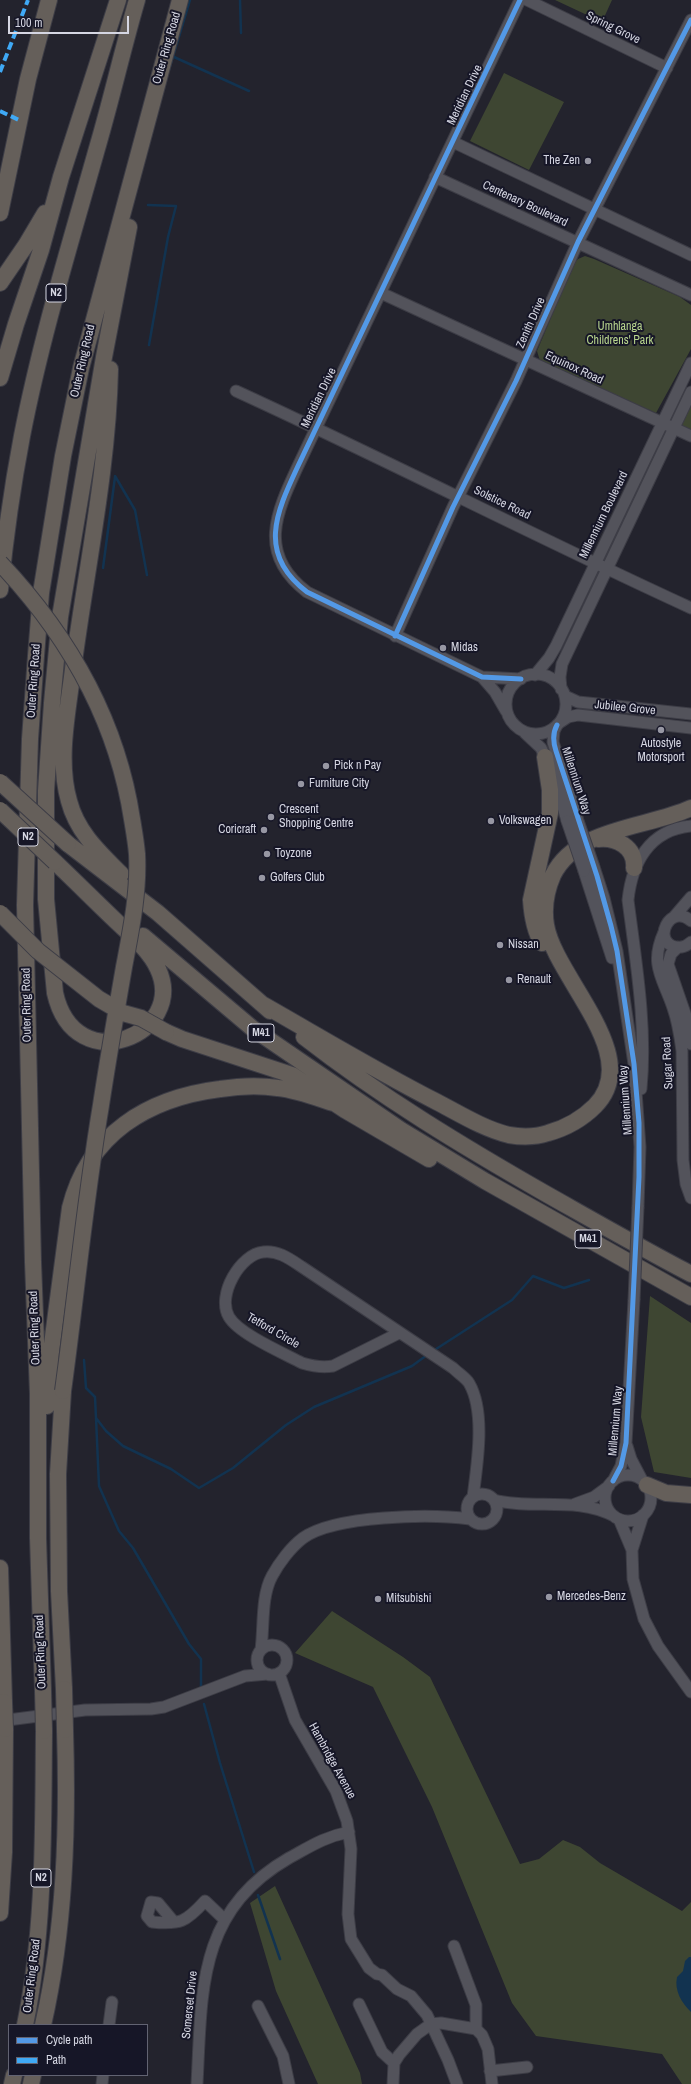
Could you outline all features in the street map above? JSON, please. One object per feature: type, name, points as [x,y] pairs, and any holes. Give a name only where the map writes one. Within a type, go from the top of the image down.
[{"type":"highway","points":[[0,213],[28,79],[49,0]]},
{"type":"highway","points":[[42,26],[53,0]]},
{"type":"highway","points":[[0,378],[16,324],[41,250],[61,177],[118,0]]},
{"type":"highway","name":"N2","points":[[0,590],[8,516],[33,385],[47,325],[99,143],[136,0]]},
{"type":"highway","name":"Outer Ring Road","points":[[25,2024],[36,1953],[53,1730],[52,1691],[38,1538],[38,1394],[32,1262],[25,905],[30,739],[41,592],[71,415],[91,326],[140,152],[154,92],[180,0]]},
{"type":"highway","points":[[55,862],[138,942],[158,967],[164,981],[163,996],[152,1021],[142,1030],[128,1038],[115,1042],[100,1042],[85,1037],[65,1021],[58,1007],[55,993],[46,899],[46,791],[60,617],[116,293],[151,119],[154,92]]},
{"type":"highway","points":[[0,283],[16,262],[36,229],[61,177]]},
{"type":"highway","points":[[116,293],[111,349],[110,392],[101,488],[80,618],[65,745],[64,776],[73,814],[85,836],[158,912]]},
{"type":"highway","points":[[0,563],[31,598],[52,625],[74,658],[94,693],[115,747],[129,798],[137,854],[133,917],[92,1162],[63,1391],[58,1482],[59,1591],[52,1691]]},
{"type":"highway","points":[[545,757],[550,790],[550,813],[533,886],[532,915],[538,937],[548,953],[563,969]]},
{"type":"highway","name":"M41","points":[[0,782],[68,844],[158,912],[262,1004],[348,1072],[489,1161],[691,1274]]},
{"type":"highway","points":[[262,1004],[407,1087],[485,1127],[516,1136],[547,1134],[584,1117],[600,1101],[610,1077],[611,1063],[604,1040],[563,969],[546,925],[544,904],[546,894],[554,874],[563,860],[577,848],[592,840],[670,817],[691,808]]},
{"type":"highway","name":"M41","points":[[0,810],[55,862],[252,1028],[401,1130],[484,1181],[691,1297]]},
{"type":"highway","points":[[592,840],[608,839],[624,846],[632,855],[634,868]]},
{"type":"highway","points":[[0,913],[38,951],[100,999],[123,1013],[141,1018],[182,1039],[292,1075],[333,1103],[444,1167],[484,1181]]},
{"type":"highway","points":[[43,2024],[54,1970],[64,1868],[66,1780],[53,1730],[45,1468],[46,1412],[65,1238],[74,1195],[93,1156],[114,1134],[135,1116],[153,1106],[171,1099],[206,1091],[260,1086],[307,1094],[333,1103]]},
{"type":"highway","points":[[644,1482],[666,1493],[691,1495]]},
{"type":"highway","points":[[0,1568],[4,1679],[2,1725],[0,1913]]},
{"type":"highway","points":[[0,1610],[4,1679]]},
{"type":"street","name":"Meridian Drive","points":[[520,0],[316,427],[278,511],[274,530],[281,561],[286,572],[295,583],[307,592],[482,677],[521,679]]},
{"type":"street","name":"Spring Grove","points":[[526,0],[667,68]]},
{"type":"street","name":"Zenith Drive","points":[[395,636],[458,496],[526,359],[578,242],[691,20]]},
{"type":"street","points":[[453,142],[596,208],[691,255]]},
{"type":"street","name":"Centenary Boulevard","points":[[435,177],[691,295]]},
{"type":"street","name":"Equinox Road","points":[[381,293],[691,436]]},
{"type":"street","name":"Millennium Boulevard","points":[[535,675],[556,646],[691,364]]},
{"type":"street","name":"Solstice Road","points":[[236,391],[316,427],[607,569],[691,608]]},
{"type":"street","points":[[563,692],[549,678],[535,675],[521,679],[509,692],[506,702],[507,712],[512,723],[521,730],[532,734],[543,733],[558,724],[565,712],[563,692],[560,676],[562,664],[691,392]]},
{"type":"street","name":"Meridian Drive","points":[[482,677],[495,692],[507,712]]},
{"type":"street","name":"Jubilee Grove","points":[[563,692],[578,702],[691,714]]},
{"type":"street","name":"Jubilee Grove","points":[[558,724],[568,717],[578,715],[691,728]]},
{"type":"street","name":"Millennium Way","points":[[558,724],[554,730],[553,742],[572,819]]},
{"type":"street","name":"Millennium Way","points":[[521,730],[537,743],[545,757],[572,819],[589,869],[610,953],[619,973],[634,1064],[639,1123],[638,1206],[634,1300],[626,1443],[621,1466],[611,1484]]},
{"type":"street","points":[[639,1123],[644,1063],[643,1019],[628,900],[634,868],[643,852],[660,837],[677,828],[691,826]]},
{"type":"street","points":[[673,918],[691,897]]},
{"type":"street","points":[[673,918],[683,916],[691,921]]},
{"type":"street","name":"Sugar Road","points":[[673,918],[666,924],[656,958],[657,967],[673,1008],[680,1034],[682,1051],[684,1160],[686,1184],[691,1198]]},
{"type":"street","points":[[664,932],[668,942],[678,947],[685,946],[691,942]]},
{"type":"street","name":"Sugar Road","points":[[678,947],[671,954],[668,964],[688,1022],[691,1044]]},
{"type":"street","name":"Tetford Circle","points":[[399,1333],[333,1366],[323,1367],[310,1365],[302,1363],[237,1326],[227,1311],[225,1293],[235,1275],[250,1257],[265,1251],[278,1253],[327,1283],[399,1333],[448,1364],[468,1382],[477,1405],[477,1470],[470,1501]]},
{"type":"street","name":"Millennium Way","points":[[626,1443],[630,1459],[644,1482]]},
{"type":"street","name":"Tetford Circle","points":[[477,1470],[490,1497]]},
{"type":"street","points":[[572,1504],[594,1497],[618,1478],[630,1476],[644,1482],[651,1501],[643,1515],[632,1550],[633,1579],[644,1619],[658,1646],[686,1677],[691,1692]]},
{"type":"street","points":[[611,1484],[606,1502],[617,1518],[632,1550]]},
{"type":"street","points":[[441,1516],[470,1501],[490,1497],[514,1505],[572,1504],[602,1511],[617,1518],[632,1521],[643,1515]]},
{"type":"street","points":[[490,1497],[496,1504],[497,1514]]},
{"type":"street","points":[[470,1501],[467,1515],[470,1519]]},
{"type":"street","points":[[268,1674],[260,1669],[259,1655],[264,1622],[265,1595],[272,1576],[290,1551],[303,1538],[323,1528],[339,1524],[441,1516],[470,1519],[478,1524],[487,1524],[497,1514],[514,1505]]},
{"type":"street","points":[[2,1725],[86,1710],[150,1709],[164,1707],[245,1676],[279,1674],[286,1667],[288,1661],[285,1652],[279,1646],[264,1622]]},
{"type":"street","points":[[245,1676],[259,1655],[269,1646],[279,1646]]},
{"type":"street","name":"Hambridge Avenue","points":[[279,1674],[295,1720],[336,1791],[344,1810],[350,1832],[351,1864],[348,1914],[349,1930],[357,1952],[369,1968],[377,1974],[378,1979],[393,1994],[408,2001],[413,2000],[431,2024],[457,2084]]},
{"type":"street","name":"Somerset Drive","points":[[197,2084],[205,1973],[214,1943],[225,1920],[242,1895],[274,1866],[323,1838],[350,1832]]},
{"type":"street","points":[[173,1921],[181,1922],[187,1919],[205,1901],[225,1920]]},
{"type":"street","points":[[454,1946],[476,2006],[476,2029]]},
{"type":"street","points":[[109,2024],[112,2002]]},
{"type":"street","points":[[359,2004],[382,2052],[394,2063]]},
{"type":"street","points":[[258,2006],[284,2056],[288,2084]]},
{"type":"street","points":[[393,2084],[394,2063],[417,2034],[431,2024],[451,2024],[476,2029],[486,2041],[492,2084]]},
{"type":"street","points":[[490,2071],[527,2067]]},
{"type":"green space","points":[[555,0],[612,0],[602,22]]},
{"type":"green space","points":[[504,73],[564,102],[529,170],[470,141]]},
{"type":"green space","name":"Umhlanga Childrens' Park","points":[[585,256],[680,297],[691,305],[691,349],[656,413],[540,361],[537,351],[573,265],[578,259]]},
{"type":"green space","points":[[691,399],[691,434],[674,428]]},
{"type":"green space","points":[[650,1296],[691,1323],[691,1478],[654,1472],[641,1417]]},
{"type":"green space","points":[[332,1611],[403,1657],[430,1677],[520,1864],[539,1859],[563,1840],[580,1847],[600,1863],[682,1911],[691,1902],[691,2084],[682,2084],[662,2054],[536,2036],[512,2003],[432,1807],[373,1687],[295,1653]]},
{"type":"green space","points":[[275,1886],[360,2073],[362,2084],[318,2084],[276,1991],[250,1903]]},
{"type":"water","points":[[691,1957],[691,2012],[685,2005],[678,1992],[676,1982],[677,1977],[683,1971],[685,1961]]},
{"type":"waterway","points":[[169,70],[190,0]]},
{"type":"waterway","points":[[240,0],[241,33]]},
{"type":"waterway","points":[[174,57],[249,91]]},
{"type":"waterway","points":[[148,205],[176,206],[168,237],[149,345]]},
{"type":"waterway","points":[[115,476],[135,510],[147,575]]},
{"type":"waterway","points":[[103,568],[115,477]]},
{"type":"waterway","points":[[433,1351],[512,1300],[533,1276],[564,1288],[589,1280]]},
{"type":"waterway","points":[[84,1360],[86,1388],[95,1397],[96,1418],[106,1431],[123,1446],[171,1469],[199,1488],[233,1468],[286,1425],[314,1407],[412,1366],[427,1355]]},
{"type":"waterway","points":[[96,1418],[99,1486],[119,1531],[133,1548],[189,1644],[201,1659],[201,1687]]},
{"type":"waterway","points":[[204,1704],[220,1763],[254,1872]]},
{"type":"waterway","points":[[258,1895],[280,1959]]},
{"type":"marked path","points":[[0,72],[28,0]]},
{"type":"marked path","points":[[0,111],[21,121]]},
{"type":"cycle path","points":[[520,0],[290,483],[278,517],[276,548],[281,563],[291,578],[307,592],[482,677],[521,679]]},
{"type":"cycle path","points":[[395,636],[453,507],[516,381],[578,242],[691,20]]},
{"type":"cycle path","points":[[557,725],[554,735],[555,748],[597,876],[617,951],[634,1064],[639,1123],[639,1177],[626,1443],[621,1466],[613,1481]]},
{"type":"place","name":"The Zen","points":[[588,161]]},
{"type":"place","name":"Midas","points":[[443,648]]},
{"type":"place","name":"Autostyle Motorsport","points":[[661,730]]},
{"type":"place","name":"Pick n Pay","points":[[326,766]]},
{"type":"place","name":"Furniture City","points":[[301,784]]},
{"type":"place","name":"Crescent Shopping Centre","points":[[271,817]]},
{"type":"place","name":"Volkswagen","points":[[491,821]]},
{"type":"place","name":"Coricraft","points":[[264,830]]},
{"type":"place","name":"Toyzone","points":[[267,854]]},
{"type":"place","name":"Golfers Club","points":[[262,878]]},
{"type":"place","name":"Nissan","points":[[500,945]]},
{"type":"place","name":"Renault","points":[[509,980]]},
{"type":"place","name":"Mercedes-Benz","points":[[549,1597]]},
{"type":"place","name":"Mitsubishi","points":[[378,1599]]}]
